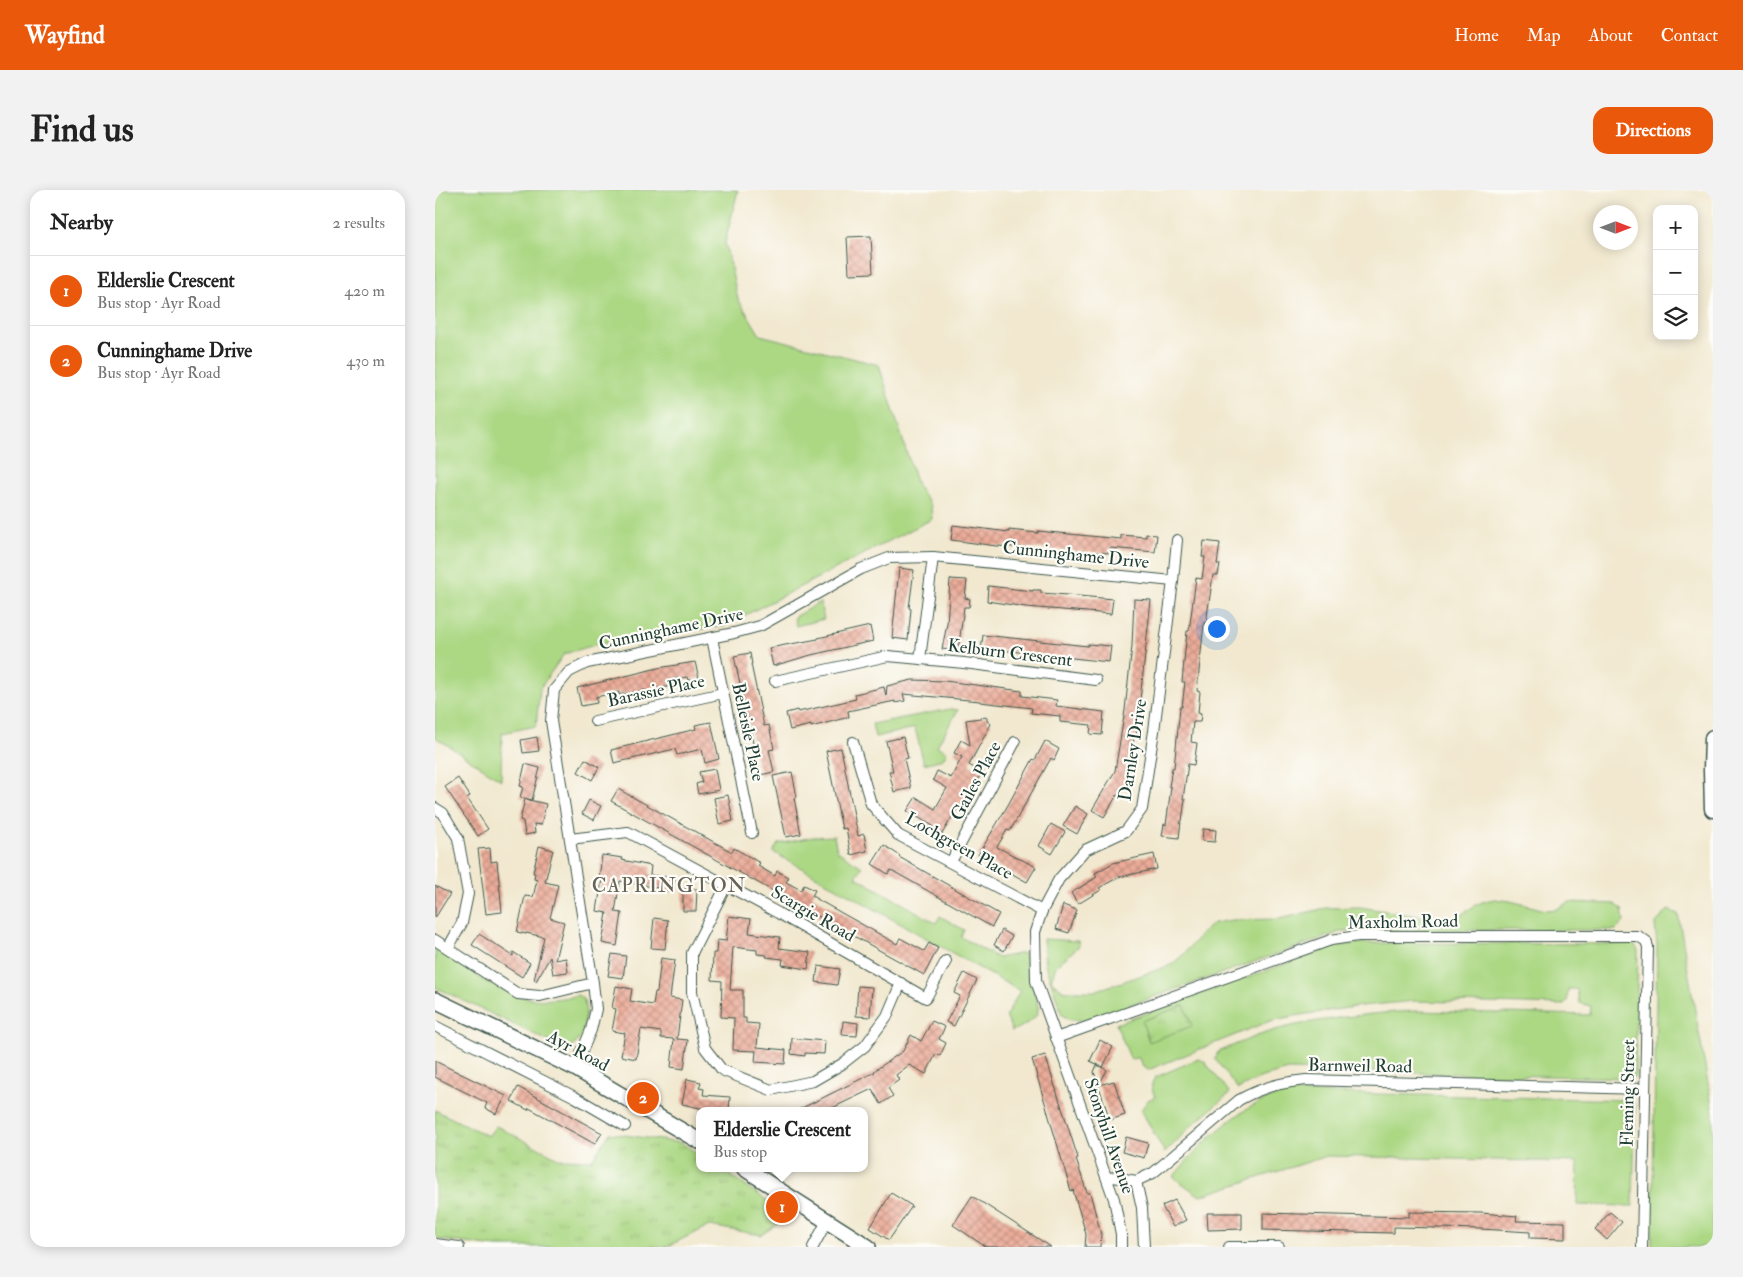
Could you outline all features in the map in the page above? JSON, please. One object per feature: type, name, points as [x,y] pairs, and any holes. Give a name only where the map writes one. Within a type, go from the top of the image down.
[{"type":"main road","points":[[1713,738],[1713,809]]},
{"type":"main road","name":"Ayr Road","points":[[435,1000],[575,1068],[696,1139]]},
{"type":"main road","points":[[749,1172],[868,1247]]},
{"type":"street","name":"Darnley Drive","points":[[1056,1038],[1036,981],[1035,938],[1042,911],[1059,879],[1085,850],[1126,831],[1142,809],[1154,731],[1177,540]]},
{"type":"street","name":"Cunninghame Drive","points":[[575,1068],[591,1030],[596,1009],[551,721],[554,690],[569,672],[587,663],[712,638],[760,626],[861,569],[889,558],[909,556],[933,557],[1173,582]]},
{"type":"street","name":"Kelburn Crescent","points":[[920,659],[933,557]]},
{"type":"street","name":"Belleisle Place","points":[[712,638],[752,833]]},
{"type":"street","name":"Kelburn Crescent","points":[[775,681],[888,656],[1096,680]]},
{"type":"street","name":"Barassie Place","points":[[595,721],[723,693]]},
{"type":"street","name":"Lochgreen Place","points":[[853,742],[871,804],[898,835],[1042,911]]},
{"type":"street","name":"Gailes Place","points":[[951,862],[1015,742]]},
{"type":"street","points":[[435,808],[443,813],[458,838],[468,894],[462,923],[448,948]]},
{"type":"street","name":"Scargie Road","points":[[570,839],[628,832],[727,884],[926,998],[946,961]]},
{"type":"street","points":[[727,884],[692,953],[692,992],[705,1048],[722,1070],[771,1090],[813,1081],[842,1064],[865,1046],[887,1016],[901,983]]},
{"type":"street","name":"Maxholm Road","points":[[1056,1038],[1331,940],[1358,936],[1638,936],[1646,941]]},
{"type":"street","points":[[435,940],[518,994],[540,996],[593,983]]},
{"type":"street","name":"Fleming Street","points":[[1642,1247],[1648,947],[1646,941]]},
{"type":"street","points":[[435,1026],[575,1097],[625,1126]]},
{"type":"street","name":"Stonyhill Avenue","points":[[1056,1038],[1108,1179],[1121,1234],[1121,1247]]},
{"type":"street","name":"Barnweil Road","points":[[1136,1181],[1153,1174],[1239,1100],[1253,1092],[1279,1083],[1307,1080],[1645,1089]]},
{"type":"street","points":[[1108,1179],[1114,1177],[1136,1181]]},
{"type":"street","name":"Stonyhill Avenue","points":[[1136,1181],[1142,1208],[1144,1247]]},
{"type":"street","points":[[813,1247],[827,1221]]},
{"type":"street","points":[[435,1244],[459,1247]]},
{"type":"street","points":[[1229,1247],[1279,1247]]},
{"type":"green space","points":[[435,190],[738,190],[725,243],[738,299],[760,335],[879,365],[917,485],[931,506],[932,519],[724,626],[598,644],[564,654],[540,688],[536,726],[502,733],[501,780],[435,737]]},
{"type":"green space","points":[[820,602],[824,619],[796,626],[794,617]]},
{"type":"green space","points":[[950,709],[958,710],[937,746],[947,752],[943,759],[924,764],[915,728],[875,737],[872,724]]},
{"type":"green space","points":[[834,836],[837,851],[862,867],[856,877],[936,923],[940,916],[964,930],[961,937],[998,958],[1024,953],[1038,1006],[1036,1016],[1031,1021],[1012,1031],[1006,1016],[1020,991],[773,852],[778,844],[813,837]]},
{"type":"green space","points":[[1495,899],[1546,910],[1557,909],[1569,902],[1615,904],[1622,909],[1624,922],[1616,930],[1353,930],[1340,932],[1087,1020],[1071,1020],[1062,1015],[1045,964],[1043,939],[1078,941],[1079,946],[1056,966],[1051,981],[1064,991],[1094,991],[1171,965],[1214,923],[1232,920],[1279,919],[1326,908],[1360,907],[1451,921],[1481,902]]},
{"type":"green space","points":[[1668,910],[1678,914],[1713,1112],[1713,1247],[1652,1247],[1657,945],[1655,924]]},
{"type":"green space","points":[[1360,943],[1633,944],[1638,950],[1635,1076],[1632,1078],[1289,1070],[1262,1077],[1238,1089],[1215,1059],[1218,1052],[1275,1030],[1362,1015],[1415,1011],[1590,1015],[1591,1006],[1579,1003],[1577,989],[1568,989],[1567,1001],[1564,1005],[1415,1001],[1361,1006],[1294,1016],[1270,1021],[1148,1070],[1143,1067],[1138,1057],[1131,1060],[1116,1024],[1336,946]]},
{"type":"green space","points":[[435,947],[479,977],[514,994],[539,1000],[578,995],[584,1000],[586,1013],[582,1036],[569,1051],[435,987]]},
{"type":"green space","points":[[1184,1005],[1192,1026],[1149,1042],[1142,1021]]},
{"type":"green space","points":[[1198,1059],[1204,1061],[1230,1093],[1191,1126],[1165,1153],[1141,1110],[1148,1100],[1155,1097],[1152,1084],[1156,1077]]},
{"type":"green space","points":[[1293,1092],[1631,1100],[1635,1106],[1633,1206],[1577,1205],[1578,1162],[1327,1156],[1200,1196],[1173,1177],[1211,1136],[1242,1112],[1276,1096]]},
{"type":"green space","points":[[435,1110],[488,1136],[496,1126],[560,1159],[592,1160],[610,1133],[682,1143],[696,1153],[696,1172],[725,1172],[790,1216],[761,1235],[709,1226],[666,1247],[496,1247],[435,1239]]},
{"type":"building","points":[[871,236],[873,273],[849,274],[847,237]]},
{"type":"building","points":[[953,525],[1009,532],[1009,530],[1038,533],[1038,531],[1121,539],[1121,535],[1146,537],[1146,534],[1157,535],[1155,552],[1110,548],[1109,553],[997,546],[951,540]]},
{"type":"building","points":[[1204,541],[1220,543],[1217,564],[1220,564],[1218,575],[1213,575],[1206,623],[1204,623],[1197,691],[1200,692],[1198,713],[1201,714],[1200,722],[1193,722],[1191,742],[1197,743],[1194,765],[1188,764],[1179,838],[1162,836],[1164,824],[1166,825],[1171,787],[1169,787],[1172,768],[1174,768],[1180,707],[1182,707],[1185,682],[1182,682],[1187,631],[1189,631],[1196,578],[1202,579],[1205,557],[1202,557]]},
{"type":"building","points":[[899,568],[914,570],[909,608],[911,609],[908,640],[892,638]]},
{"type":"building","points":[[950,579],[967,580],[965,598],[970,599],[969,607],[964,607],[958,651],[942,649],[947,624]]},
{"type":"building","points":[[988,586],[1033,591],[1041,590],[1041,593],[1113,599],[1111,614],[1026,607],[987,601]]},
{"type":"building","points":[[1134,599],[1151,600],[1136,737],[1134,737],[1128,781],[1104,817],[1092,810],[1115,771],[1125,710],[1132,646]]},
{"type":"building","points":[[870,626],[873,641],[773,666],[769,648],[818,639]]},
{"type":"building","points":[[983,635],[1088,646],[1088,644],[1111,646],[1109,662],[1000,650],[1000,652],[981,651]]},
{"type":"building","points":[[750,653],[764,726],[769,725],[774,749],[769,750],[774,772],[760,775],[734,656]]},
{"type":"building","points":[[695,662],[699,678],[688,680],[687,677],[670,680],[671,686],[645,692],[645,690],[619,695],[619,692],[596,697],[597,703],[581,706],[577,688],[658,668]]},
{"type":"building","points":[[912,680],[945,681],[1022,691],[1022,696],[1057,700],[1056,706],[1104,712],[1102,735],[1090,734],[1091,725],[1060,722],[1060,716],[1031,713],[1032,708],[903,694],[905,701],[895,703],[895,701],[848,711],[849,717],[811,727],[811,725],[790,730],[786,713],[856,699],[855,694],[884,687],[886,696],[887,686]]},
{"type":"building","points":[[987,717],[987,721],[991,724],[969,765],[982,772],[961,809],[958,807],[942,834],[932,828],[933,826],[907,811],[916,797],[935,809],[947,788],[933,780],[937,771],[951,778],[962,757],[954,753],[961,740],[970,745],[966,720]]},
{"type":"building","points":[[711,722],[719,759],[705,763],[702,749],[677,755],[675,749],[614,763],[611,750],[696,729],[695,725]]},
{"type":"building","points":[[537,737],[539,751],[523,753],[521,740]]},
{"type":"building","points":[[903,737],[908,758],[904,759],[911,788],[894,792],[889,771],[893,771],[886,741]]},
{"type":"building","points":[[1045,741],[1059,749],[1054,760],[1051,758],[1010,831],[1007,830],[997,847],[1036,867],[1027,882],[978,855]]},
{"type":"building","points":[[841,748],[858,836],[864,834],[867,851],[851,855],[846,828],[842,829],[826,751]]},
{"type":"building","points":[[585,759],[599,767],[592,780],[578,772]]},
{"type":"building","points":[[525,764],[540,768],[532,800],[520,797],[523,787],[520,786]]},
{"type":"building","points":[[715,769],[719,790],[698,794],[696,784],[702,782],[699,772]]},
{"type":"building","points":[[792,772],[797,797],[794,798],[801,834],[786,837],[773,776]]},
{"type":"building","points":[[458,778],[470,796],[467,798],[488,829],[478,836],[445,787]]},
{"type":"building","points":[[618,789],[732,852],[734,848],[760,863],[758,866],[775,876],[777,871],[789,877],[786,882],[801,890],[804,885],[815,890],[812,896],[897,944],[900,938],[924,951],[929,943],[938,948],[924,975],[611,801]]},
{"type":"building","points":[[728,795],[733,821],[719,824],[714,798]]},
{"type":"building","points":[[525,799],[546,804],[541,825],[534,824],[535,833],[525,835],[523,821],[520,820]]},
{"type":"building","points":[[589,800],[601,806],[594,820],[582,814]]},
{"type":"building","points":[[1075,806],[1088,814],[1077,834],[1063,826]]},
{"type":"building","points":[[1051,824],[1065,832],[1052,854],[1039,846]]},
{"type":"building","points":[[1203,829],[1216,830],[1215,842],[1202,841]]},
{"type":"building","points":[[884,845],[899,857],[999,914],[992,927],[891,870],[888,874],[872,864]]},
{"type":"building","points":[[539,846],[553,850],[545,882],[558,885],[550,918],[564,922],[555,960],[566,958],[568,972],[553,974],[550,957],[536,981],[534,980],[544,937],[517,932],[525,896],[533,897],[537,880],[534,879],[535,873],[533,873]]},
{"type":"building","points":[[490,848],[491,862],[497,861],[502,912],[486,914],[478,849]]},
{"type":"building","points":[[1154,854],[1157,869],[1119,877],[1099,888],[1101,890],[1078,904],[1071,893],[1097,877],[1095,873],[1113,863]]},
{"type":"building","points":[[602,855],[623,858],[622,860],[651,866],[650,875],[675,878],[673,892],[620,881],[615,912],[622,913],[617,946],[602,943],[607,913],[597,911],[602,879],[599,878]]},
{"type":"building","points":[[435,886],[450,894],[435,918]]},
{"type":"building","points":[[683,889],[697,889],[696,911],[683,911]]},
{"type":"building","points":[[1063,905],[1077,910],[1069,933],[1056,929]]},
{"type":"building","points":[[729,916],[751,919],[749,933],[780,937],[779,948],[810,952],[808,969],[782,965],[783,959],[757,954],[757,950],[733,947],[730,990],[743,990],[743,1018],[746,1018],[746,1023],[759,1024],[757,1047],[786,1050],[785,1064],[755,1062],[756,1051],[733,1050],[734,1018],[721,1017],[722,981],[712,980],[713,953],[716,953],[717,940],[726,941]]},
{"type":"building","points":[[654,918],[668,920],[665,949],[651,948]]},
{"type":"building","points":[[1002,930],[1012,936],[1004,951],[994,945]]},
{"type":"building","points":[[479,934],[513,956],[513,952],[530,963],[522,977],[472,945]]},
{"type":"building","points":[[612,954],[626,956],[623,978],[608,976]]},
{"type":"building","points":[[661,958],[675,960],[670,998],[682,1000],[677,1039],[688,1040],[684,1069],[671,1067],[674,1039],[661,1038],[661,1032],[641,1029],[636,1059],[621,1056],[625,1033],[612,1031],[616,1009],[612,1008],[616,986],[632,989],[630,1001],[653,1005],[655,992],[657,992]]},
{"type":"building","points":[[818,966],[840,969],[837,985],[816,982]]},
{"type":"building","points":[[964,973],[977,980],[954,1026],[946,1022],[960,996],[954,993]]},
{"type":"building","points":[[858,986],[872,987],[870,1017],[856,1016]]},
{"type":"building","points":[[843,1021],[858,1023],[857,1036],[842,1035]]},
{"type":"building","points":[[932,1021],[945,1027],[939,1039],[946,1043],[940,1056],[936,1054],[926,1074],[909,1065],[896,1075],[899,1080],[888,1088],[893,1096],[881,1104],[872,1089],[834,1107],[804,1107],[875,1072],[903,1051],[911,1035],[921,1041]]},
{"type":"building","points":[[792,1038],[825,1041],[824,1054],[805,1053],[805,1056],[791,1054]]},
{"type":"building","points":[[1100,1040],[1113,1047],[1103,1067],[1090,1061]]},
{"type":"building","points":[[1045,1055],[1078,1158],[1076,1159],[1087,1193],[1090,1193],[1101,1234],[1100,1247],[1085,1247],[1086,1234],[1073,1190],[1071,1191],[1032,1059]]},
{"type":"building","points":[[435,1061],[506,1096],[496,1114],[485,1108],[487,1103],[435,1077]]},
{"type":"building","points":[[1097,1065],[1107,1070],[1099,1085],[1114,1081],[1125,1115],[1110,1120],[1094,1072]]},
{"type":"building","points":[[687,1079],[701,1082],[699,1088],[704,1089],[703,1095],[730,1097],[729,1107],[696,1107],[682,1104]]},
{"type":"building","points":[[518,1087],[602,1133],[595,1144],[529,1108],[528,1110],[511,1101]]},
{"type":"building","points":[[1126,1137],[1148,1143],[1144,1158],[1122,1152]]},
{"type":"building","points":[[891,1193],[912,1206],[889,1240],[870,1228]]},
{"type":"building","points":[[972,1196],[1051,1247],[986,1247],[953,1225]]},
{"type":"building","points":[[1175,1200],[1186,1220],[1173,1227],[1162,1206]]},
{"type":"building","points":[[1409,1212],[1481,1213],[1517,1216],[1516,1221],[1565,1222],[1565,1239],[1530,1238],[1530,1232],[1481,1229],[1394,1227],[1394,1233],[1263,1230],[1263,1213],[1409,1217]]},
{"type":"building","points":[[1610,1212],[1622,1222],[1607,1240],[1595,1229]]},
{"type":"building","points":[[1207,1213],[1242,1213],[1242,1229],[1208,1230]]},
{"type":"place","name":"Cunninghame Drive","points":[[643,1098]]},
{"type":"place","name":"Elderslie Crescent","points":[[782,1207]]},
{"type":"district","name":"CAPRINGTON","points":[[669,885]]}]
